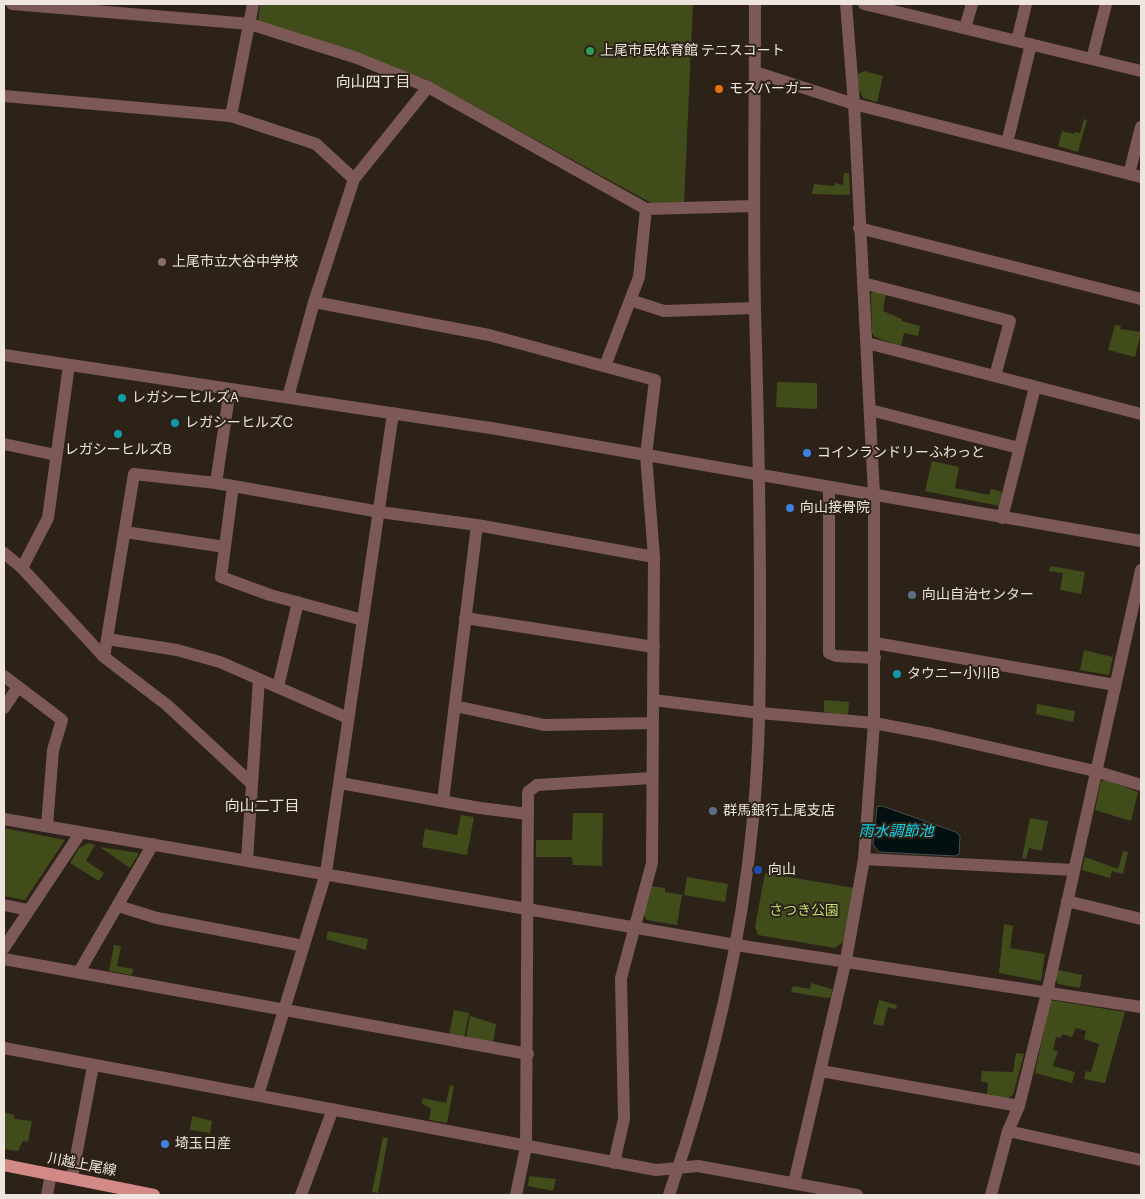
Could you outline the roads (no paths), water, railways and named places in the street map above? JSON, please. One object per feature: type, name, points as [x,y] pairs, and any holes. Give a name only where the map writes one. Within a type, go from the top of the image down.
[{"type":"main road","name":"川越上尾線","points":[[4,1165],[154,1195]]},
{"type":"street","points":[[12,4],[59,6],[250,24],[358,58],[428,87],[646,209],[754,206]]},
{"type":"street","points":[[231,116],[253,4]]},
{"type":"street","points":[[669,1195],[710,1062],[736,945],[753,821],[760,713],[760,475],[754,206],[755,4]]},
{"type":"street","points":[[794,1183],[846,960],[864,860],[874,723],[874,496],[854,104],[846,4]]},
{"type":"street","points":[[864,4],[906,9],[965,28],[1141,71]]},
{"type":"street","points":[[965,28],[972,4]]},
{"type":"street","points":[[1016,41],[1026,4]]},
{"type":"street","points":[[1092,59],[1106,4]]},
{"type":"street","points":[[1007,144],[1031,44]]},
{"type":"street","points":[[755,72],[854,104],[1135,176],[1141,127]]},
{"type":"street","points":[[288,397],[314,302],[354,179],[428,87]]},
{"type":"street","points":[[4,96],[231,116],[316,144],[354,179]]},
{"type":"street","points":[[605,366],[639,277],[646,209]]},
{"type":"street","points":[[859,228],[1141,299]]},
{"type":"street","points":[[863,283],[1010,321],[994,376]]},
{"type":"street","points":[[630,300],[664,311],[755,308]]},
{"type":"street","points":[[314,302],[489,335],[655,380],[646,455],[654,557],[652,863],[621,978],[624,1119],[614,1163]]},
{"type":"street","points":[[867,343],[1141,414]]},
{"type":"street","points":[[4,355],[497,428],[874,496],[1141,541]]},
{"type":"street","points":[[22,568],[48,518],[69,364]]},
{"type":"street","points":[[1002,518],[1035,387]]},
{"type":"street","points":[[216,483],[230,389]]},
{"type":"street","points":[[870,410],[1019,448]]},
{"type":"street","points":[[258,1096],[326,873],[393,413]]},
{"type":"street","points":[[4,444],[56,455]]},
{"type":"street","points":[[104,657],[134,474],[216,483],[380,512],[477,525],[654,557]]},
{"type":"street","points":[[233,486],[221,577],[298,602],[363,620]]},
{"type":"street","points":[[828,487],[829,653],[836,656],[875,658]]},
{"type":"street","points":[[443,801],[477,525]]},
{"type":"street","points":[[125,532],[225,547]]},
{"type":"street","points":[[5,557],[22,568],[104,657],[167,705],[251,784]]},
{"type":"street","points":[[991,1195],[1008,1131],[1019,1106],[1047,993],[1141,570]]},
{"type":"street","points":[[278,687],[298,602]]},
{"type":"street","points":[[465,618],[654,647]]},
{"type":"street","points":[[107,639],[177,650],[220,662],[348,718]]},
{"type":"street","points":[[875,642],[1115,685]]},
{"type":"street","points":[[4,676],[62,720],[53,750],[47,826]]},
{"type":"street","points":[[247,860],[259,679]]},
{"type":"street","points":[[4,708],[18,687]]},
{"type":"street","points":[[653,700],[760,713],[874,723],[1095,771],[1141,785]]},
{"type":"street","points":[[455,706],[544,725],[653,723]]},
{"type":"street","points":[[516,1195],[526,1146],[528,792],[537,785],[652,778]]},
{"type":"street","points":[[340,783],[528,814]]},
{"type":"street","points":[[4,819],[736,945],[846,960],[1141,1007]]},
{"type":"street","points":[[4,948],[81,832]]},
{"type":"street","points":[[79,972],[153,844]]},
{"type":"street","points":[[864,860],[1074,870]]},
{"type":"street","points":[[1067,901],[1141,918]]},
{"type":"street","points":[[4,905],[28,910]]},
{"type":"street","points":[[118,906],[157,918],[304,946]]},
{"type":"street","points":[[4,958],[285,1012],[528,1054]]},
{"type":"street","points":[[4,1048],[614,1163],[656,1170],[698,1166],[794,1183],[829,1193],[857,1195]]},
{"type":"street","points":[[72,1178],[93,1066]]},
{"type":"street","points":[[821,1071],[1019,1106]]},
{"type":"street","points":[[302,1195],[333,1109]]},
{"type":"street","points":[[1008,1131],[1141,1160]]},
{"type":"street","points":[[47,1195],[51,1174]]},
{"type":"water","name":"雨水調節池","points":[[882,806],[956,832],[960,836],[959,854],[955,856],[879,852],[873,844],[877,807]]},
{"type":"place","name":"上尾市民体育館 テニスコート","points":[[590,51]]},
{"type":"place","name":"モスバーガー","points":[[719,89]]},
{"type":"place","name":"上尾市立大谷中学校","points":[[162,262]]},
{"type":"place","name":"レガシーヒルズA","points":[[122,398]]},
{"type":"place","name":"レガシーヒルズC","points":[[175,423]]},
{"type":"place","name":"レガシーヒルズB","points":[[118,434]]},
{"type":"place","name":"コインランドリーふわっと","points":[[807,453]]},
{"type":"place","name":"向山接骨院","points":[[790,508]]},
{"type":"place","name":"向山自治センター","points":[[912,595]]},
{"type":"place","name":"タウニー小川B","points":[[897,674]]},
{"type":"place","name":"群馬銀行上尾支店","points":[[713,811]]},
{"type":"place","name":"向山","points":[[758,870]]},
{"type":"place","name":"埼玉日産","points":[[165,1144]]},
{"type":"district","name":"向山四丁目","points":[[373,83]]},
{"type":"district","name":"向山二丁目","points":[[262,807]]},
{"type":"park label","name":"さつき公園","points":[[804,911]]}]
